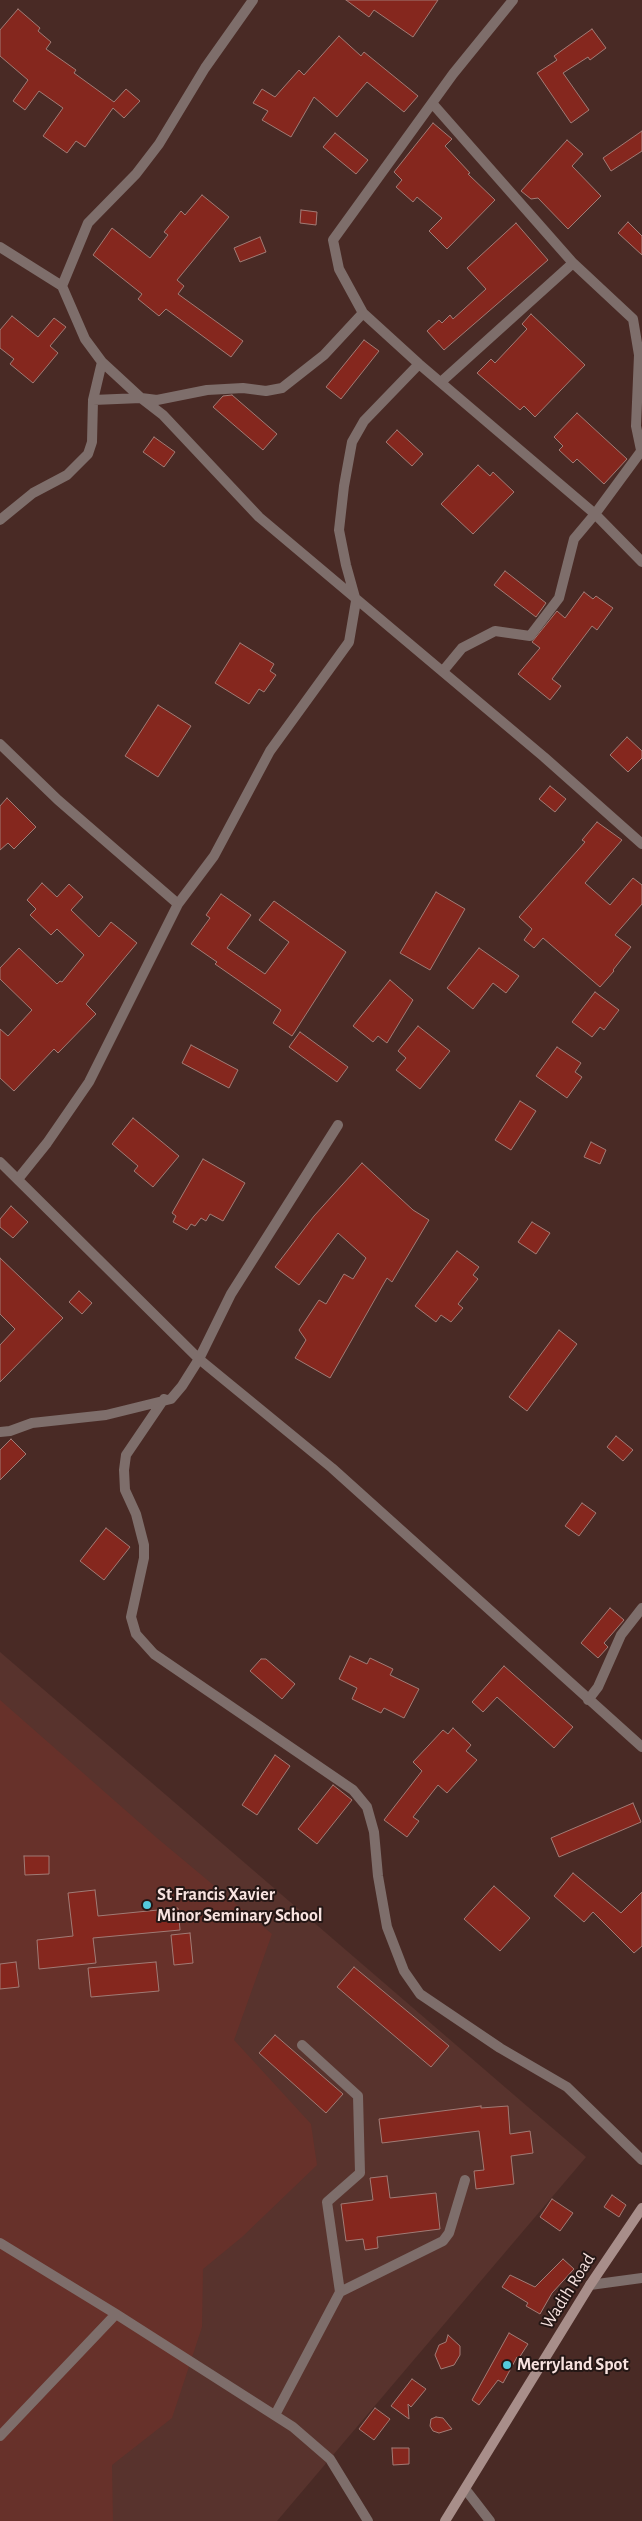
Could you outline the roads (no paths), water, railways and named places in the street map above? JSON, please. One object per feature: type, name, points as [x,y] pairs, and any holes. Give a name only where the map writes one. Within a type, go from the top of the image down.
[{"type":"street","points":[[62,286],[88,223],[136,174],[159,144],[205,68],[253,0]]},
{"type":"street","points":[[513,0],[432,103],[333,240],[339,269],[363,313],[419,364],[595,514],[642,562]]},
{"type":"street","points":[[432,103],[573,263],[633,319],[639,355],[636,426],[642,450],[595,514],[574,538],[559,598],[530,636],[495,631],[462,648],[443,671]]},
{"type":"street","points":[[0,247],[62,286],[85,339],[102,362],[141,398],[163,415],[259,517],[302,552],[356,601],[443,671],[642,844]]},
{"type":"street","points":[[442,382],[573,263]]},
{"type":"street","points":[[93,400],[141,398],[157,400],[207,390],[243,388],[266,391],[282,388],[324,354],[363,313]]},
{"type":"street","points":[[0,520],[33,493],[66,475],[88,454],[92,442],[93,400],[102,362]]},
{"type":"street","points":[[18,1179],[47,1144],[89,1082],[178,904],[214,856],[270,751],[349,642],[356,601],[346,565],[340,530],[344,486],[352,442],[364,421],[419,364]]},
{"type":"street","points":[[0,744],[58,800],[178,904]]},
{"type":"street","points":[[0,1432],[10,1431],[32,1423],[106,1416],[164,1399],[171,1399],[182,1386],[198,1359],[231,1294],[338,1125]]},
{"type":"street","points":[[0,1162],[198,1359],[332,1468],[642,1747]]},
{"type":"street","points":[[164,1399],[126,1455],[124,1470],[125,1490],[136,1514],[144,1545],[144,1558],[131,1617],[136,1634],[162,1659],[353,1790],[367,1807],[374,1832],[378,1876],[387,1927],[404,1971],[420,1994],[500,2048],[567,2088],[642,2160]]},
{"type":"street","points":[[588,1700],[598,1687],[620,1634],[642,1608]]},
{"type":"street","points":[[302,2046],[358,2096],[360,2174],[327,2202],[340,2292]]},
{"type":"street","points":[[275,2415],[340,2292],[442,2241],[449,2233],[465,2180]]},
{"type":"street","name":"Wadih Road","points":[[445,2521],[466,2490],[590,2285],[642,2208]]},
{"type":"street","points":[[0,2243],[116,2314],[293,2427],[330,2459],[368,2521]]},
{"type":"street","points":[[590,2285],[642,2278]]},
{"type":"street","points":[[0,2436],[116,2314]]},
{"type":"street","points":[[466,2490],[490,2521]]},
{"type":"place","name":"St Francis Xavier Minor Seminary School","points":[[147,1905]]},
{"type":"place","name":"Merryland Spot","points":[[507,2365]]}]
